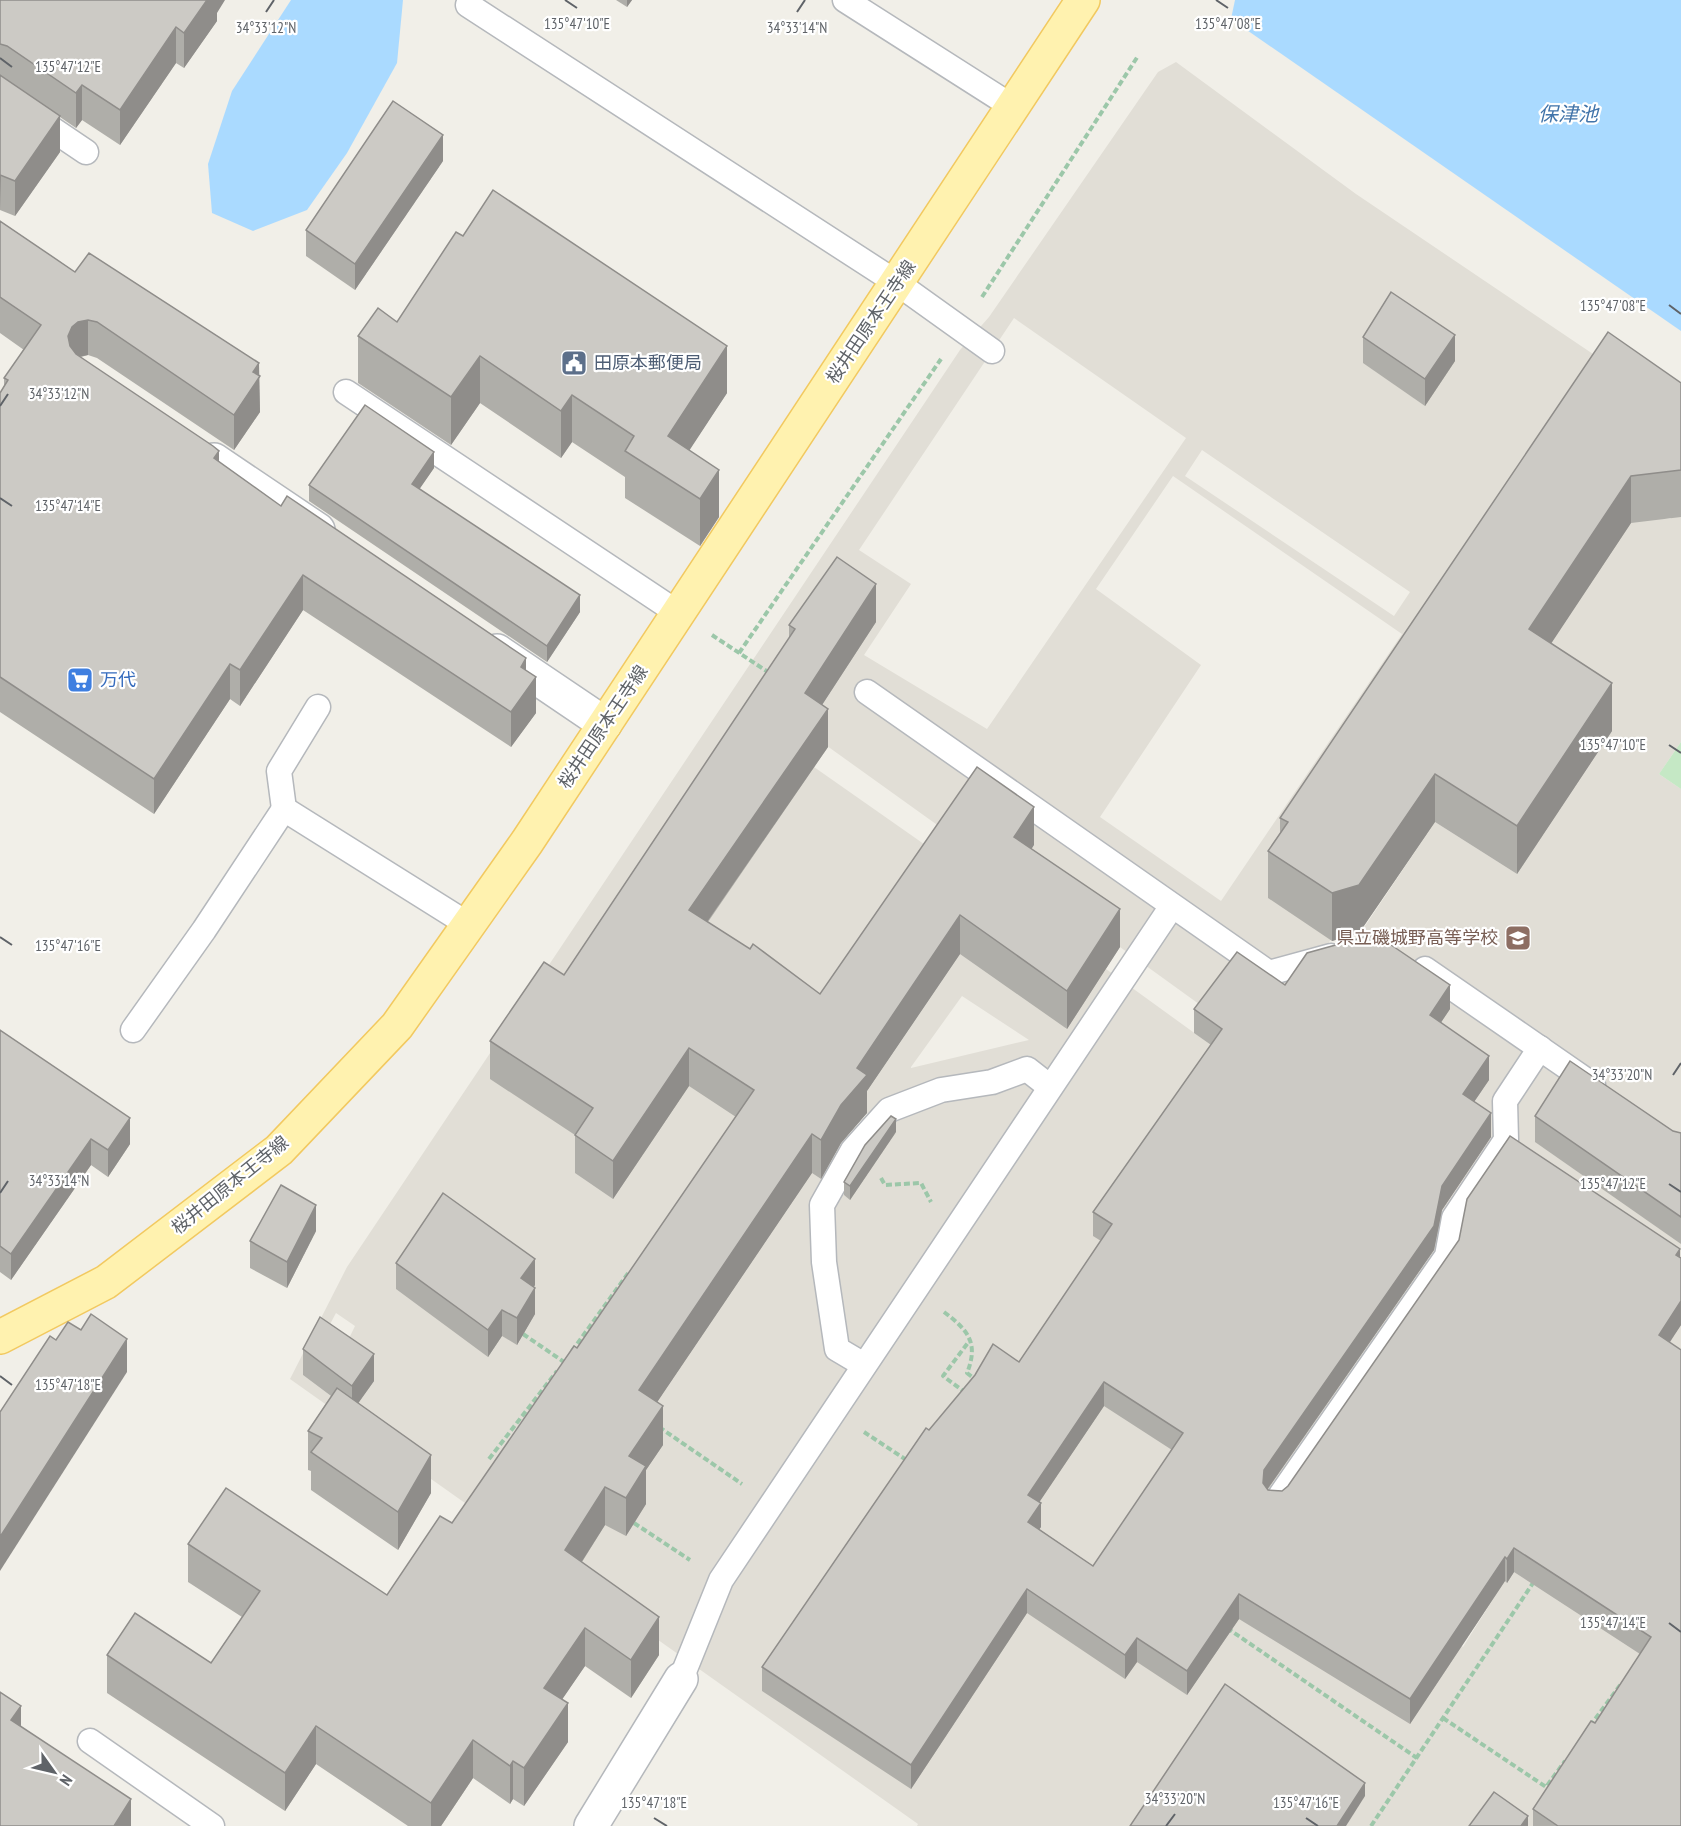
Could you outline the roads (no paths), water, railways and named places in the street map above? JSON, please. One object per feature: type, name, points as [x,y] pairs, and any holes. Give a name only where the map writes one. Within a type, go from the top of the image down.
[{"type":"main road","name":"桜井田原本王寺線","points":[[0,1337],[106,1282],[279,1150],[397,1026],[469,925],[605,724],[1083,0]]},
{"type":"street","points":[[185,440],[341,546]]},
{"type":"street","points":[[468,632],[605,724]]},
{"type":"street","points":[[591,1826],[681,1679]]},
{"type":"lane","points":[[845,0],[1013,107]]},
{"type":"lane","points":[[468,5],[897,283],[992,351]]},
{"type":"lane","points":[[0,94],[86,152]]},
{"type":"lane","points":[[346,392],[678,613]]},
{"type":"lane","points":[[867,692],[1269,974],[1349,951]]},
{"type":"lane","points":[[133,1030],[204,930],[284,809],[279,771],[318,706]]},
{"type":"lane","points":[[284,809],[469,925]]},
{"type":"lane","points":[[681,1679],[721,1580],[1172,906]]},
{"type":"lane","points":[[1403,954],[1615,1101]]},
{"type":"lane","points":[[1276,1502],[1447,1256],[1454,1218],[1516,1146],[1505,1101],[1540,1048]]},
{"type":"lane","points":[[864,1365],[837,1349],[824,1262],[822,1205],[853,1150],[889,1110],[940,1090],[992,1082],[1028,1069],[1050,1087]]},
{"type":"lane","points":[[90,1741],[212,1826]]},
{"type":"water","points":[[291,0],[403,0],[397,63],[347,153],[307,210],[253,231],[212,213],[208,164],[232,91]]},
{"type":"water","name":"保津池","points":[[1235,0],[1681,0],[1681,331],[1231,19]]},
{"type":"place","name":"田原本郵便局","points":[[574,363]]},
{"type":"place","name":"万代","points":[[80,680]]},
{"type":"place","name":"県立磯城野高等学校","points":[[1518,938]]}]
